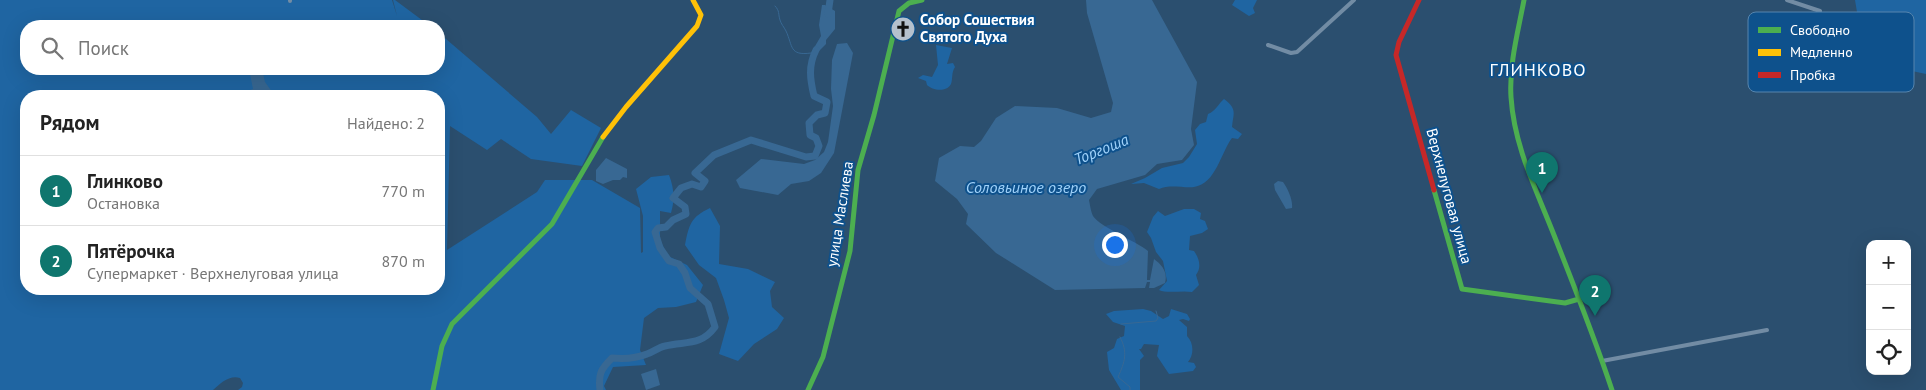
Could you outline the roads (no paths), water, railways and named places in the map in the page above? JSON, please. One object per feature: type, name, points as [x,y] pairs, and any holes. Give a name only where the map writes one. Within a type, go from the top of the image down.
[{"type":"street","points":[[432,390],[442,346],[452,324],[552,224],[600,142],[626,107],[696,26],[701,15],[693,0]]},
{"type":"street","name":"улица Маслиева","points":[[808,390],[821,363],[850,251],[858,170],[874,115],[899,11],[909,3],[919,0]]},
{"type":"street","points":[[1268,45],[1291,53],[1297,52],[1354,0]]},
{"type":"street","name":"Верхнелуговая улица","points":[[1419,0],[1399,42],[1396,55],[1462,289],[1565,302],[1579,298]]},
{"type":"street","points":[[1524,0],[1510,83],[1512,114],[1521,153],[1579,298],[1612,390]]},
{"type":"street","points":[[1786,0],[1820,11]]},
{"type":"street","points":[[1602,361],[1767,330]]},
{"type":"water","name":"Соловьиное озеро","points":[[1086,0],[1152,0],[1197,82],[1191,129],[1194,145],[1182,160],[1157,164],[1145,175],[1097,189],[1089,200],[1092,214],[1097,220],[1148,251],[1147,280],[1150,280],[1154,259],[1162,266],[1166,275],[1165,283],[1154,288],[1149,288],[1150,282],[1147,282],[1145,288],[1055,290],[996,253],[966,224],[968,214],[957,199],[935,181],[939,158],[960,146],[974,147],[981,141],[996,118],[1015,106],[1057,108],[1091,118],[1111,112],[1113,103],[1087,13]]},
{"type":"water","points":[[822,5],[835,11],[835,29],[826,40],[826,44],[813,57],[811,53],[821,36],[819,25]]},
{"type":"water","points":[[847,43],[853,53],[834,153],[821,173],[809,181],[791,184],[778,195],[740,188],[736,180],[761,159],[804,164],[815,160],[824,152],[828,142],[833,106],[831,89],[832,60],[837,44]]},
{"type":"water","points":[[250,75],[263,75],[265,82],[271,90],[250,90],[253,89]]},
{"type":"water","points":[[606,158],[627,169],[627,178],[623,177],[620,180],[613,180],[603,184],[596,181],[596,170]]},
{"type":"water","points":[[1278,181],[1283,182],[1287,188],[1292,208],[1286,209],[1275,190],[1274,184]]},
{"type":"water","points":[[656,369],[660,385],[646,390],[641,374]]},
{"type":"waterway","points":[[828,14],[830,0]]},
{"type":"waterway","points":[[775,6],[778,9],[780,21],[793,49],[799,53],[811,53],[813,57]]},
{"type":"waterway","points":[[600,390],[599,380],[601,372],[612,358],[638,357],[663,347],[693,342],[710,333],[715,327],[708,304],[690,288],[685,273],[679,264],[669,261],[660,248],[655,232],[658,228],[666,227],[673,220],[686,214],[685,207],[673,198],[681,188],[692,184],[701,187],[705,181],[695,173],[714,155],[751,140],[806,157],[815,156],[819,146],[816,138],[810,135],[809,123],[817,115],[825,113],[827,102],[814,96],[811,67],[816,50]]},
{"type":"waterway","name":"Торгоша","points":[[1121,324],[1156,321],[1158,318],[1156,311]]},
{"type":"waterway","name":"Торгоша","points":[[1120,337],[1125,357],[1118,377],[1130,387],[1130,390]]},
{"type":"place","name":"Собор Сошествия Святого Духа","points":[[903,29]]},
{"type":"place","name":"Глинково","points":[[1542,193]]},
{"type":"place","name":"Пятёрочка","points":[[1595,316]]},
{"type":"district","name":"ГЛИНКОВО","points":[[1538,70]]}]
